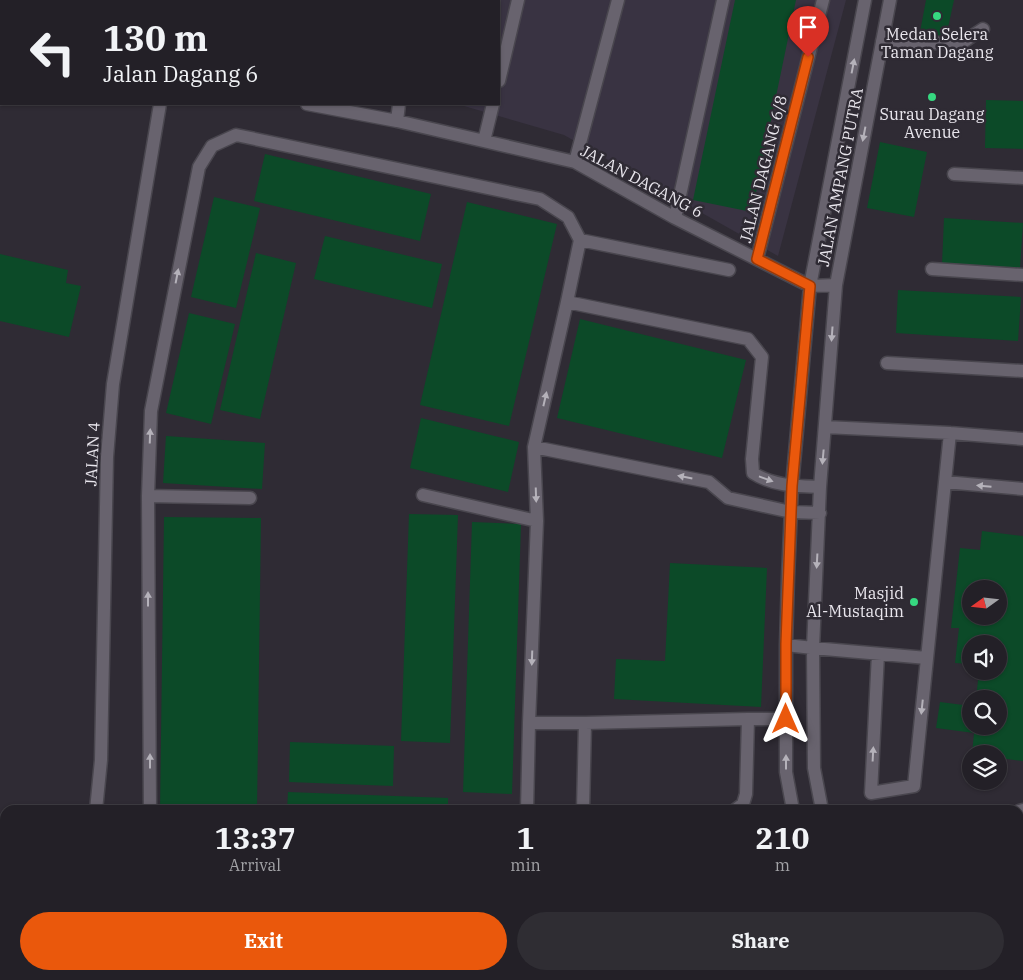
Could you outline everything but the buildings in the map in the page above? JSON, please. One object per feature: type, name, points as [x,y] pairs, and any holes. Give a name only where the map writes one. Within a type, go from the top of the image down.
[{"type":"street","points":[[500,77],[518,0]]},
{"type":"street","points":[[575,162],[618,0]]},
{"type":"street","points":[[675,218],[723,0]]},
{"type":"street","name":"JALAN DAGANG 6/8","points":[[757,259],[823,0]]},
{"type":"street","name":"JALAN AMPANG PUTRA","points":[[792,805],[786,772],[786,644],[792,486],[810,286],[865,0]]},
{"type":"street","name":"JALAN AMPANG PUTRA","points":[[821,805],[814,768],[813,648],[820,487],[836,286],[890,0]]},
{"type":"street","points":[[882,41],[960,44],[983,29]]},
{"type":"street","name":"JALAN 4","points":[[96,805],[101,760],[107,457],[113,384],[160,105]]},
{"type":"street","name":"JALAN DAGANG 6","points":[[312,105],[397,121],[575,162],[675,218],[810,286],[836,286]]},
{"type":"street","points":[[397,121],[399,105]]},
{"type":"street","points":[[484,141],[493,105]]},
{"type":"street","points":[[150,805],[148,496],[151,411],[199,167],[212,146],[236,135],[540,199],[568,217],[580,240],[534,446],[538,521],[527,805]]},
{"type":"street","points":[[954,174],[1023,178]]},
{"type":"street","points":[[580,240],[729,270]]},
{"type":"street","points":[[932,269],[1023,275]]},
{"type":"street","points":[[566,302],[748,339],[762,357],[752,459],[753,473],[762,479],[792,486],[820,487]]},
{"type":"street","points":[[887,363],[1023,371]]},
{"type":"street","points":[[825,427],[950,433],[1023,439]]},
{"type":"street","points":[[878,654],[871,793],[914,786],[950,433]]},
{"type":"street","points":[[534,446],[708,482],[728,498],[792,512],[820,513]]},
{"type":"street","points":[[945,482],[1023,489]]},
{"type":"street","points":[[423,495],[538,521]]},
{"type":"street","points":[[148,496],[250,498]]},
{"type":"street","points":[[786,644],[927,658]]},
{"type":"street","points":[[742,805],[746,794],[748,719]]},
{"type":"street","points":[[529,723],[786,719]]},
{"type":"street","points":[[583,805],[585,723]]},
{"type":"shaded area","points":[[500,0],[846,0],[778,256],[564,135],[460,105],[500,105]]},
{"type":"place","name":"Medan Selera Taman Dagang","points":[[937,16]]},
{"type":"place","name":"Surau Dagang Avenue","points":[[932,97]]},
{"type":"place","name":"Masjid Al-Mustaqim","points":[[914,602]]},
{"type":"route","points":[[786,719],[786,644],[792,486],[810,286],[757,259],[808,57]]}]
